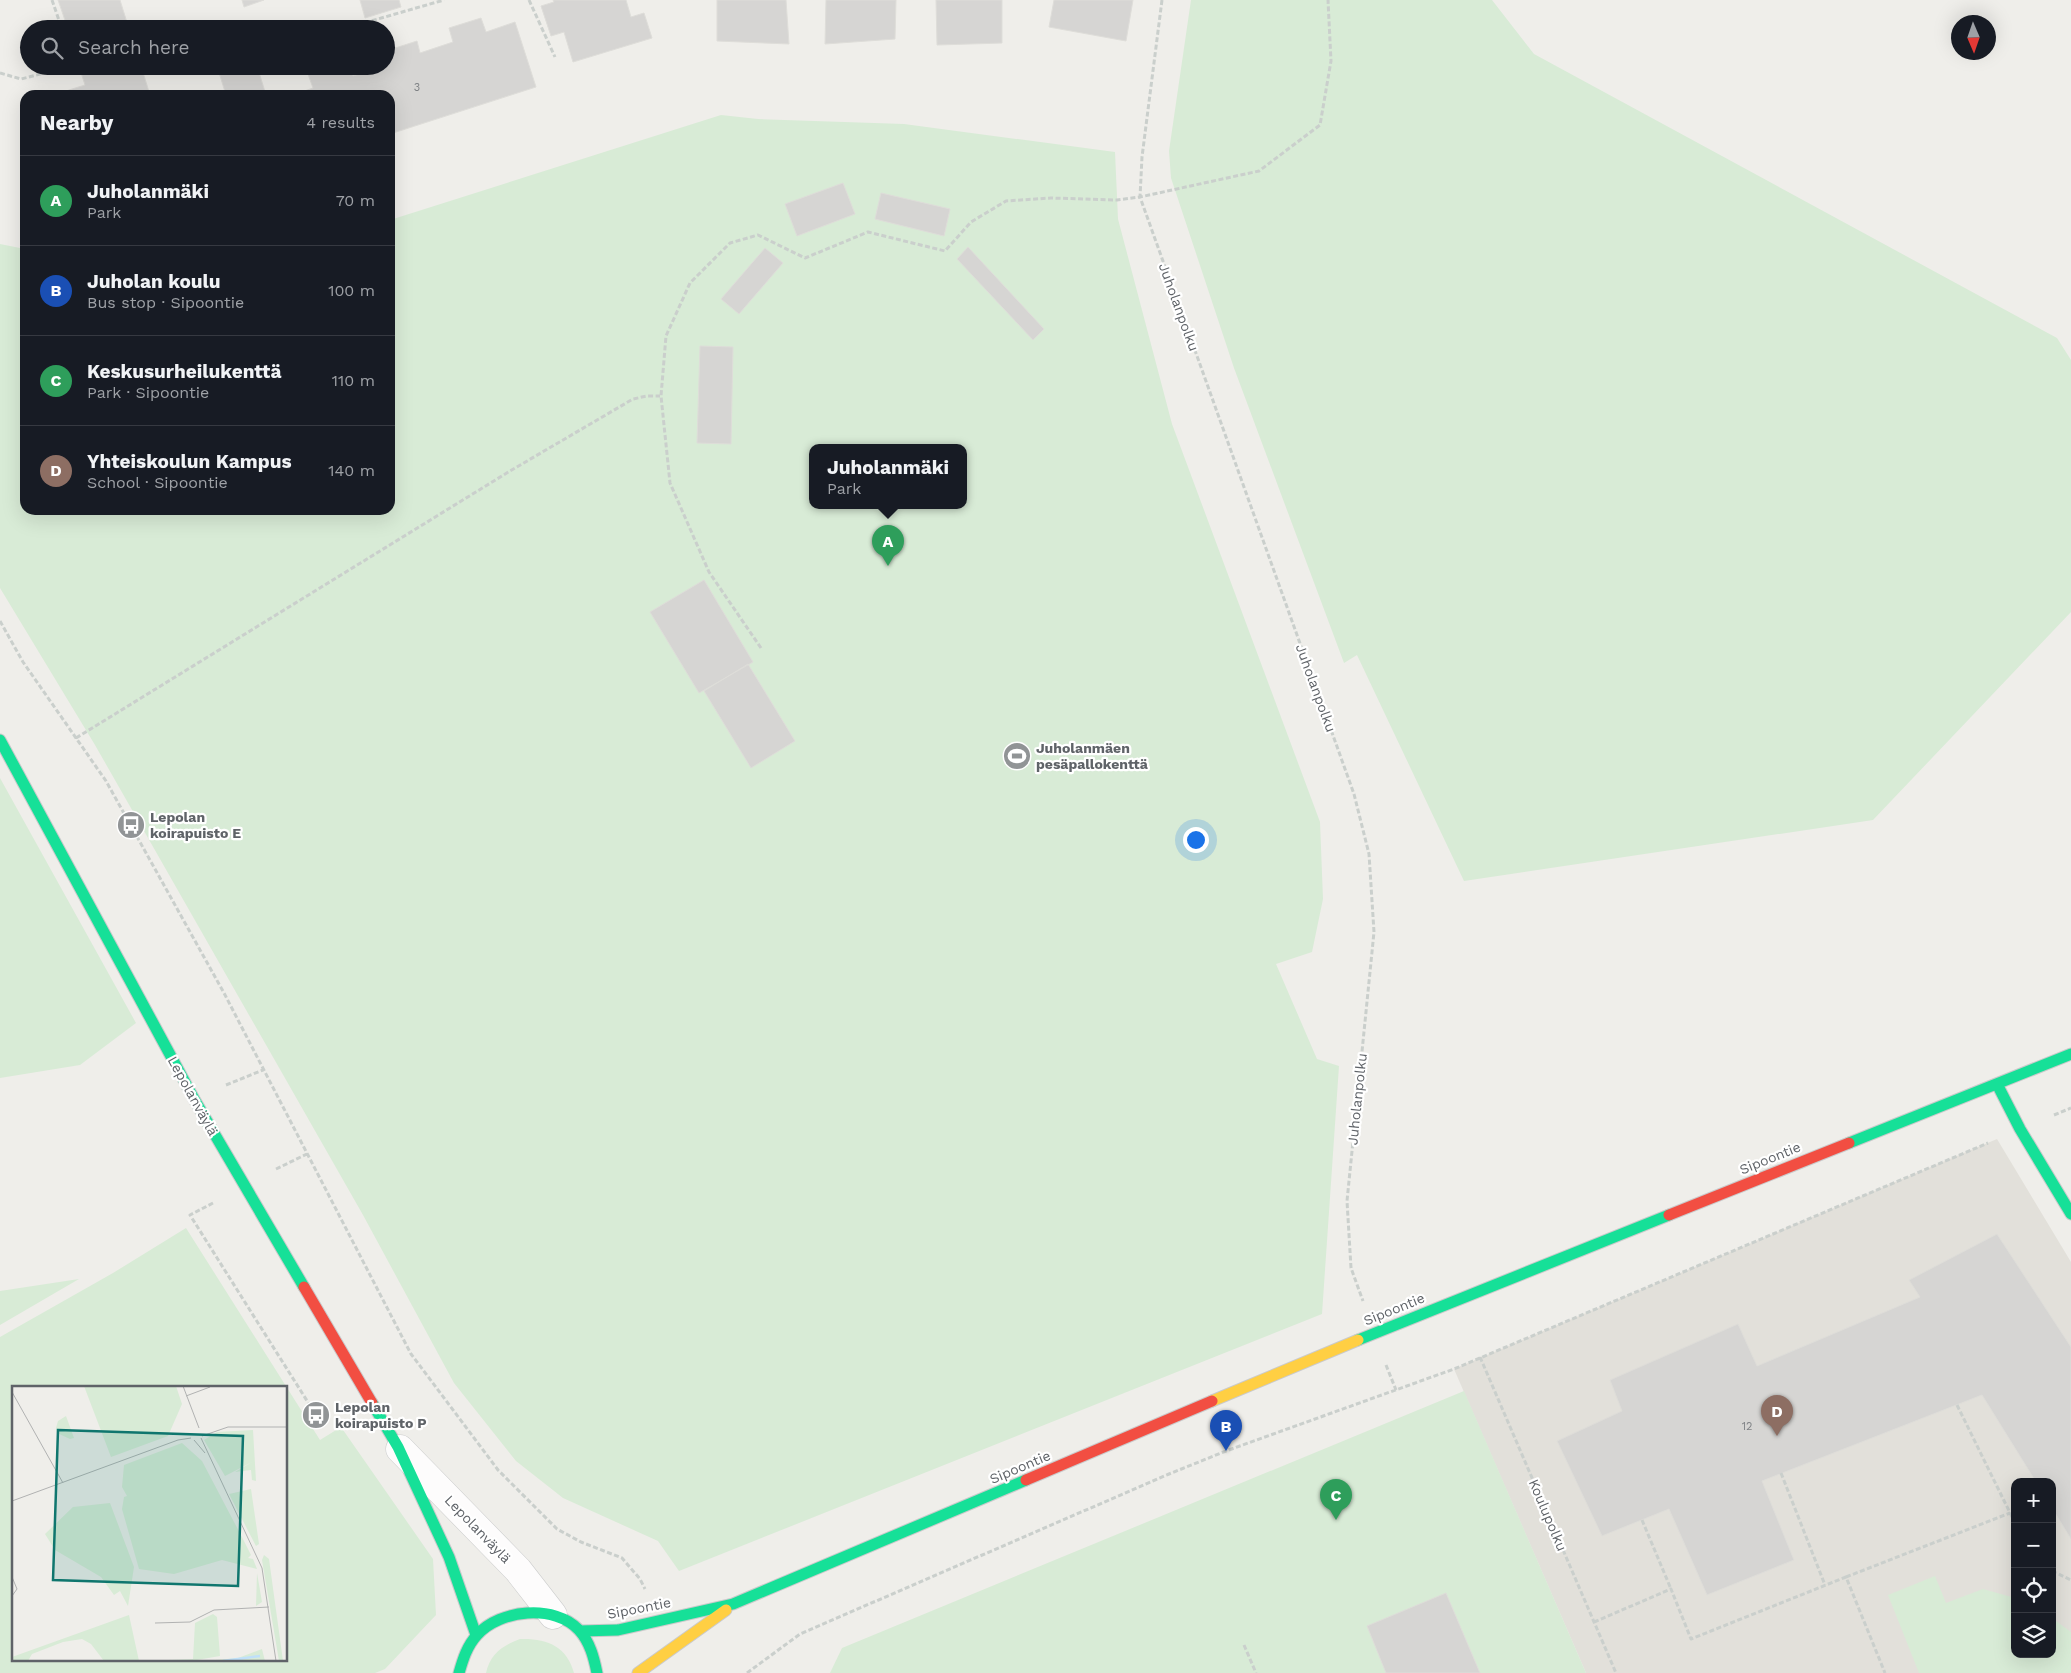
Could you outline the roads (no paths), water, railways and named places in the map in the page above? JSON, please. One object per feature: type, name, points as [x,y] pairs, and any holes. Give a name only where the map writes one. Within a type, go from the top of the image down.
[{"type":"street","name":"Lepolanväylä","points":[[0,740],[194,1099],[398,1446],[449,1557],[476,1635]]},
{"type":"street","name":"Sipoontie","points":[[580,1631],[618,1630],[733,1604],[1374,1333],[2071,1054]]},
{"type":"street","points":[[1997,1084],[2020,1129],[2071,1214]]},
{"type":"street","name":"Lepolanväylä","points":[[398,1446],[518,1570],[553,1616]]},
{"type":"street","name":"Sipoontie","points":[[638,1673],[733,1604]]},
{"type":"street","points":[[459,1673],[462,1658],[476,1635],[499,1618],[524,1612],[553,1616],[568,1622],[580,1631],[593,1653],[597,1673]]},
{"type":"street","points":[[446,1668],[462,1658]]},
{"type":"place","name":"Juholanmäki","points":[[888,566]]},
{"type":"place","name":"Juholanmäen pesäpallokenttä","points":[[1017,756]]},
{"type":"place","name":"Lepolan koirapuisto E","points":[[131,825]]},
{"type":"place","name":"Lepolan koirapuisto P","points":[[316,1415]]},
{"type":"place","name":"Yhteiskoulun Kampus","points":[[1777,1436]]},
{"type":"place","name":"Juholan koulu","points":[[1226,1451]]},
{"type":"place","name":"Keskusurheilukenttä","points":[[1336,1520]]}]
